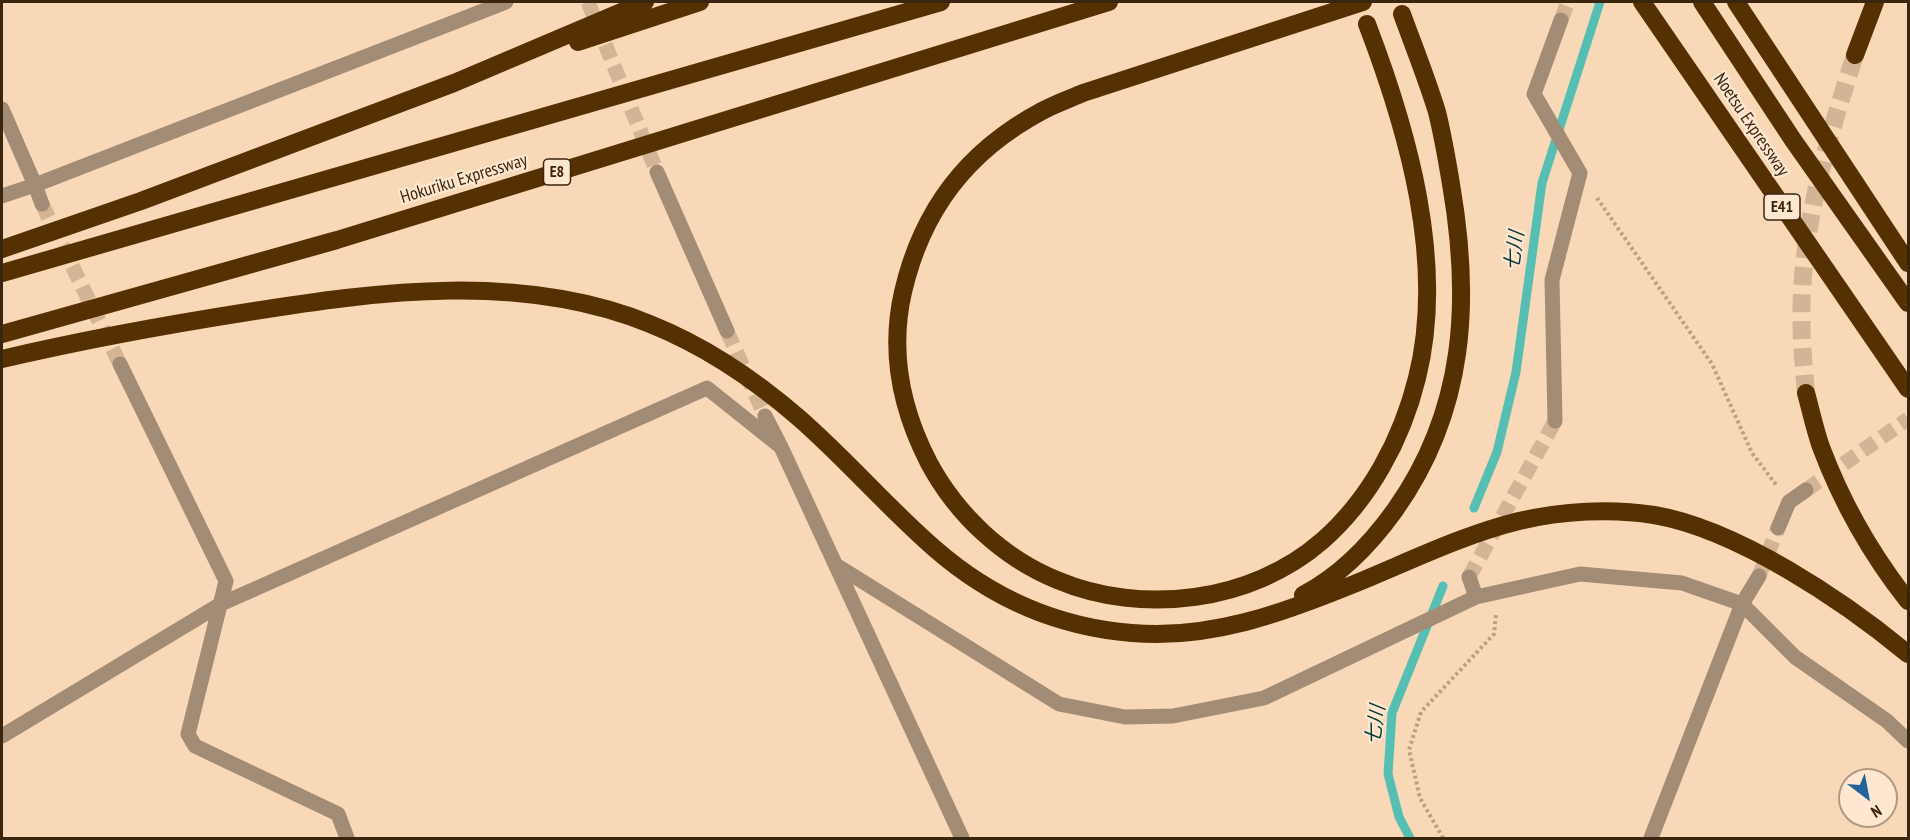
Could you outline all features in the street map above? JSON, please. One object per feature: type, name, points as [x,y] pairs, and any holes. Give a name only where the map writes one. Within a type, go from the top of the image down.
[{"type":"highway","points":[[2,249],[141,201],[454,83],[645,2]]},
{"type":"highway","points":[[454,83],[700,2]]},
{"type":"highway","name":"Hokuriku Expressway","points":[[2,273],[941,2]]},
{"type":"highway","name":"Hokuriku Expressway","points":[[2,334],[337,240],[1109,2]]},
{"type":"highway","points":[[1363,2],[1093,89],[1044,110],[1009,130],[976,157],[949,187],[926,224],[909,266],[900,307],[897,351],[902,394],[915,436],[957,507],[986,537],[1020,561],[1058,580],[1096,593],[1140,599],[1179,600],[1219,593],[1259,581],[1291,564],[1320,543],[1347,517],[1371,485],[1391,450],[1418,376],[1424,335],[1427,287],[1425,242],[1417,188],[1389,81],[1367,24]]},
{"type":"highway","name":"Noetsu Expressway","points":[[1642,2],[1908,389]]},
{"type":"highway","name":"Noetsu Expressway","points":[[1702,2],[1793,140],[1908,303]]},
{"type":"highway","points":[[1736,2],[1908,263]]},
{"type":"highway","points":[[1855,55],[1875,2]]},
{"type":"highway","points":[[1229,626],[1276,610],[1315,588],[1350,563],[1378,533],[1405,496],[1425,460],[1442,420],[1450,392],[1455,373],[1461,321],[1462,272],[1456,215],[1437,114],[1402,14]]},
{"type":"highway","points":[[2,359],[204,319],[377,295],[504,292],[554,298],[600,308],[646,322],[693,344],[732,366],[801,420],[937,550],[974,579],[1011,600],[1048,616],[1093,630],[1139,634],[1186,634],[1229,626],[1275,614],[1480,533],[1520,521],[1567,513],[1614,512],[1656,515],[1701,528],[1747,548],[1838,603],[1908,654]]},
{"type":"highway","points":[[1806,393],[1820,445],[1842,497],[1864,538],[1908,601]]},
{"type":"street","points":[[2,196],[506,2]]},
{"type":"street","points":[[1555,421],[1551,280],[1580,173],[1534,93],[1561,20]]},
{"type":"street","points":[[2,109],[42,204]]},
{"type":"street","points":[[657,172],[727,331]]},
{"type":"street","points":[[120,364],[226,581],[188,734],[195,746],[338,814],[347,838]]},
{"type":"street","points":[[2,736],[221,604],[707,388],[782,447]]},
{"type":"street","points":[[765,416],[782,447],[962,838]]},
{"type":"street","points":[[1778,528],[1789,501],[1806,490]]},
{"type":"street","points":[[836,565],[1059,704],[1125,717],[1173,716],[1264,698],[1476,597],[1499,591],[1580,574],[1682,583],[1742,604],[1795,657],[1887,722],[1908,741]]},
{"type":"street","points":[[1651,838],[1742,604],[1759,576]]},
{"type":"street","points":[[1469,577],[1476,597]]},
{"type":"path","points":[[1580,173],[1712,364],[1752,453],[1789,501]]},
{"type":"path","points":[[1443,838],[1420,798],[1408,750],[1421,712],[1494,634],[1499,591]]},
{"type":"waterway","name":"七川","points":[[1474,508],[1497,452],[1516,372],[1542,183],[1600,2]]},
{"type":"waterway","name":"七川","points":[[1410,838],[1399,817],[1388,774],[1392,713],[1443,586]]},
{"type":"tunnel","points":[[588,2],[657,172]]},
{"type":"tunnel","points":[[1561,20],[1568,2]]},
{"type":"tunnel","points":[[1806,393],[1801,305],[1808,231],[1828,143],[1855,55]]},
{"type":"tunnel","points":[[42,204],[120,364]]},
{"type":"tunnel","points":[[727,331],[765,416]]},
{"type":"tunnel","points":[[1806,490],[1908,419]]},
{"type":"tunnel","points":[[1469,577],[1555,421]]},
{"type":"tunnel","points":[[1759,576],[1778,528]]}]
